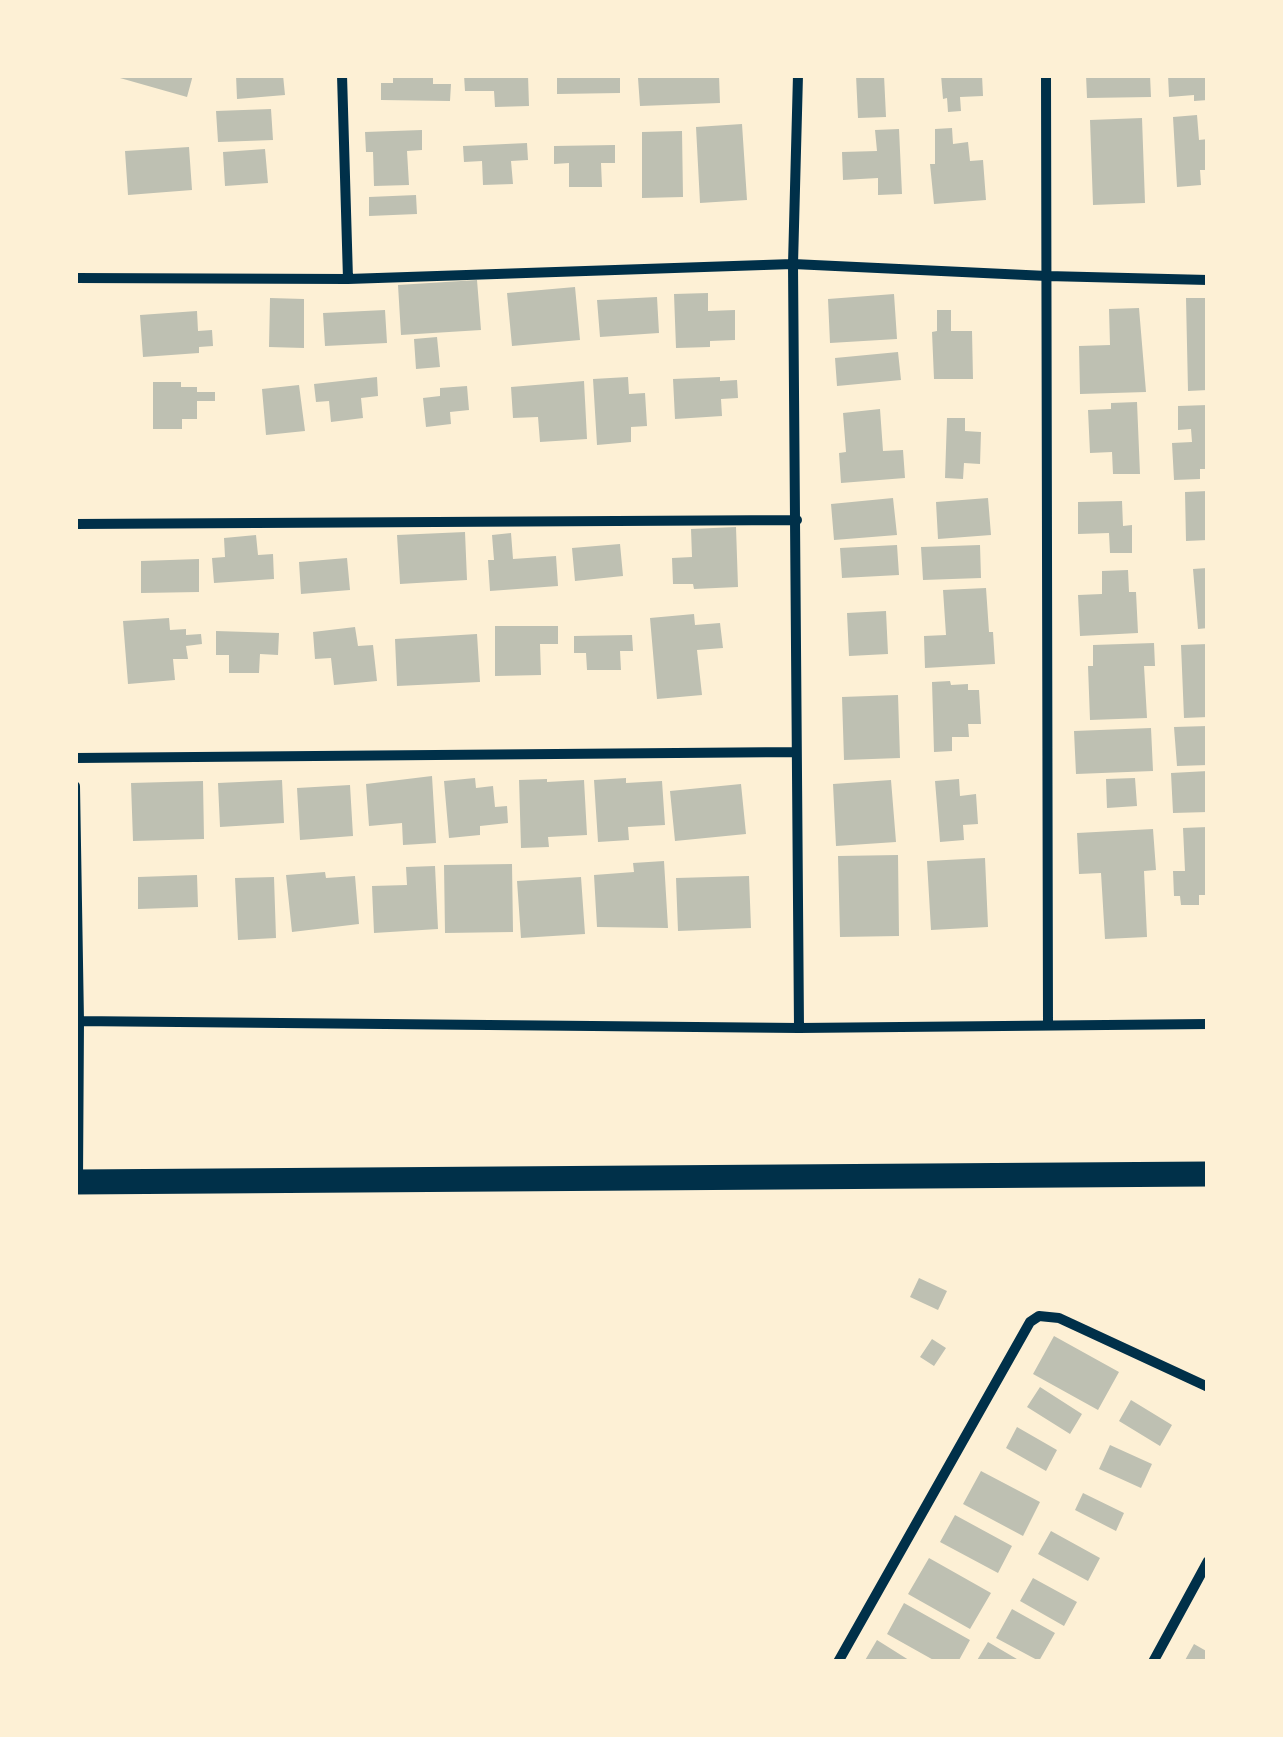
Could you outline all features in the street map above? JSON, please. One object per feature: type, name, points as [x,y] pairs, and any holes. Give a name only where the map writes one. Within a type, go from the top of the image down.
[{"type":"main road","points":[[76,1182],[1208,1174]]},
{"type":"street","points":[[342,75],[348,279]]},
{"type":"street","points":[[798,75],[793,264],[799,1028]]},
{"type":"street","points":[[1046,75],[1048,1025]]},
{"type":"street","points":[[75,278],[348,279],[793,264],[1208,280]]},
{"type":"street","points":[[75,524],[797,520]]},
{"type":"street","points":[[75,758],[796,752]]},
{"type":"street","points":[[75,786],[76,1182]]},
{"type":"street","points":[[77,1021],[799,1028],[1208,1024]]},
{"type":"street","points":[[838,1662],[1030,1322],[1039,1316],[1060,1318],[1208,1387]]},
{"type":"street","points":[[1154,1662],[1208,1561]]},
{"type":"building","points":[[193,75],[187,97],[120,78]]},
{"type":"building","points":[[236,75],[283,75],[285,95],[237,99]]},
{"type":"building","points":[[393,75],[433,75],[433,84],[451,84],[450,101],[381,100],[381,83],[393,83]]},
{"type":"building","points":[[464,75],[528,75],[529,106],[495,107],[494,91],[465,91]]},
{"type":"building","points":[[557,75],[620,75],[620,93],[557,94]]},
{"type":"building","points":[[719,75],[720,103],[640,106],[638,78]]},
{"type":"building","points":[[856,75],[884,75],[886,117],[858,118]]},
{"type":"building","points":[[941,75],[982,75],[983,96],[960,97],[961,111],[948,112]]},
{"type":"building","points":[[1086,75],[1150,75],[1151,97],[1087,98]]},
{"type":"building","points":[[1168,75],[1208,75],[1208,100],[1194,101],[1194,95],[1169,97]]},
{"type":"building","points":[[271,109],[273,140],[218,142],[216,111]]},
{"type":"building","points":[[1197,115],[1199,140],[1208,139],[1208,170],[1200,170],[1201,185],[1177,187],[1173,117]]},
{"type":"building","points":[[1142,118],[1145,203],[1093,205],[1090,120]]},
{"type":"building","points":[[742,124],[747,200],[700,203],[696,127]]},
{"type":"building","points":[[952,128],[953,144],[968,142],[970,161],[983,160],[986,200],[934,204],[930,164],[935,164],[935,129]]},
{"type":"building","points":[[899,129],[902,194],[878,195],[878,178],[843,180],[842,152],[877,151],[875,130]]},
{"type":"building","points":[[422,130],[422,150],[407,151],[409,185],[374,186],[373,152],[366,152],[365,132]]},
{"type":"building","points":[[682,131],[683,197],[642,198],[642,132]]},
{"type":"building","points":[[527,143],[528,160],[511,161],[513,184],[483,185],[482,161],[464,162],[463,146]]},
{"type":"building","points":[[615,145],[615,163],[601,163],[602,187],[569,187],[569,163],[554,164],[554,146]]},
{"type":"building","points":[[189,147],[192,190],[128,195],[125,151]]},
{"type":"building","points":[[265,149],[268,183],[225,186],[223,152]]},
{"type":"building","points":[[416,195],[417,214],[369,216],[369,197]]},
{"type":"building","points":[[477,280],[481,330],[401,335],[398,285]]},
{"type":"building","points":[[575,287],[580,340],[512,346],[507,293]]},
{"type":"building","points":[[708,293],[708,311],[735,310],[735,340],[710,341],[710,347],[676,348],[674,294]]},
{"type":"building","points":[[894,294],[897,339],[830,343],[828,299]]},
{"type":"building","points":[[657,297],[659,333],[600,337],[597,300]]},
{"type":"building","points":[[270,298],[304,299],[304,348],[269,347]]},
{"type":"building","points":[[1186,298],[1208,298],[1208,390],[1188,391]]},
{"type":"building","points":[[1139,308],[1146,392],[1080,394],[1079,346],[1110,345],[1109,309]]},
{"type":"building","points":[[385,310],[387,343],[325,346],[323,313]]},
{"type":"building","points":[[937,310],[951,310],[951,331],[972,331],[973,379],[934,379],[932,332],[937,331]]},
{"type":"building","points":[[197,311],[198,331],[212,330],[213,346],[199,347],[199,353],[143,357],[140,315]]},
{"type":"building","points":[[437,337],[440,367],[416,369],[414,339]]},
{"type":"building","points":[[898,352],[901,380],[837,386],[835,358]]},
{"type":"building","points":[[377,377],[378,396],[361,398],[363,418],[331,422],[329,401],[316,402],[314,384]]},
{"type":"building","points":[[628,377],[629,394],[645,393],[647,426],[631,427],[631,442],[597,445],[593,379]]},
{"type":"building","points":[[720,377],[720,381],[737,380],[738,398],[721,399],[722,416],[675,419],[673,379]]},
{"type":"building","points":[[584,381],[587,439],[540,442],[538,417],[513,418],[511,387]]},
{"type":"building","points":[[153,382],[181,382],[181,387],[197,387],[197,392],[215,392],[215,401],[197,401],[197,419],[182,419],[182,429],[153,429]]},
{"type":"building","points":[[299,385],[305,431],[266,435],[262,389]]},
{"type":"building","points":[[467,386],[469,410],[450,412],[451,424],[426,427],[423,398],[440,396],[440,388]]},
{"type":"building","points":[[1137,402],[1140,474],[1113,474],[1112,452],[1090,453],[1088,410],[1111,409],[1111,403]]},
{"type":"building","points":[[1208,405],[1208,469],[1200,469],[1200,479],[1174,480],[1172,443],[1192,442],[1191,429],[1178,430],[1178,406]]},
{"type":"building","points":[[880,409],[883,451],[903,450],[905,478],[841,483],[839,453],[846,452],[843,413]]},
{"type":"building","points":[[947,418],[965,418],[965,431],[981,432],[980,464],[964,463],[963,479],[945,478]]},
{"type":"building","points":[[1208,491],[1208,540],[1186,541],[1185,492]]},
{"type":"building","points":[[893,498],[897,535],[834,540],[831,504]]},
{"type":"building","points":[[988,498],[991,535],[938,539],[936,502]]},
{"type":"building","points":[[1122,501],[1123,526],[1132,525],[1132,553],[1110,553],[1109,533],[1078,534],[1078,502]]},
{"type":"building","points":[[736,527],[738,587],[694,589],[693,584],[673,584],[672,558],[692,557],[691,529]]},
{"type":"building","points":[[465,532],[467,580],[400,584],[397,535]]},
{"type":"building","points":[[511,533],[513,559],[556,556],[558,586],[490,591],[488,560],[494,560],[492,535]]},
{"type":"building","points":[[256,535],[258,555],[273,554],[274,579],[214,583],[212,558],[225,557],[224,538]]},
{"type":"building","points":[[620,544],[623,576],[575,581],[572,548]]},
{"type":"building","points":[[897,545],[899,575],[842,578],[840,548]]},
{"type":"building","points":[[980,545],[981,578],[923,580],[921,547]]},
{"type":"building","points":[[347,558],[350,590],[301,594],[299,562]]},
{"type":"building","points":[[199,559],[199,592],[141,593],[141,561]]},
{"type":"building","points":[[1207,568],[1208,628],[1198,629],[1193,569]]},
{"type":"building","points":[[1128,570],[1129,592],[1136,592],[1138,633],[1080,636],[1078,595],[1102,594],[1102,571]]},
{"type":"building","points":[[986,588],[995,664],[925,668],[924,636],[946,635],[943,590]]},
{"type":"building","points":[[886,611],[888,654],[849,656],[847,613]]},
{"type":"building","points":[[694,614],[695,625],[720,623],[723,648],[697,650],[702,695],[657,699],[650,618]]},
{"type":"building","points":[[169,618],[170,630],[186,629],[186,635],[201,634],[202,644],[186,646],[188,659],[173,659],[175,680],[128,684],[123,621]]},
{"type":"building","points":[[495,626],[558,626],[558,644],[540,644],[541,675],[495,676]]},
{"type":"building","points":[[355,627],[358,646],[373,645],[377,681],[334,685],[331,658],[315,659],[313,632]]},
{"type":"building","points":[[216,631],[279,633],[278,655],[260,654],[259,673],[229,673],[229,655],[216,655]]},
{"type":"building","points":[[477,634],[480,682],[397,686],[395,639]]},
{"type":"building","points":[[632,635],[633,651],[620,651],[621,670],[587,670],[586,653],[574,653],[574,636]]},
{"type":"building","points":[[1154,643],[1155,666],[1144,666],[1147,718],[1090,720],[1088,666],[1093,666],[1093,645]]},
{"type":"building","points":[[1208,644],[1208,717],[1184,718],[1181,645]]},
{"type":"building","points":[[950,681],[951,685],[968,684],[968,690],[979,690],[981,724],[968,724],[969,737],[952,737],[952,751],[934,752],[932,682]]},
{"type":"building","points":[[898,695],[900,758],[844,760],[842,697]]},
{"type":"building","points":[[1208,726],[1208,765],[1177,766],[1174,727]]},
{"type":"building","points":[[1151,728],[1153,771],[1076,774],[1074,731]]},
{"type":"building","points":[[1208,771],[1208,812],[1173,813],[1171,773]]},
{"type":"building","points":[[432,776],[436,843],[403,845],[402,823],[369,826],[366,784]]},
{"type":"building","points":[[475,778],[476,788],[493,786],[495,807],[507,806],[508,823],[480,826],[480,835],[449,838],[444,781]]},
{"type":"building","points":[[626,778],[626,783],[662,781],[665,825],[628,827],[629,840],[598,842],[594,780]]},
{"type":"building","points":[[1135,778],[1137,806],[1107,808],[1106,779]]},
{"type":"building","points":[[959,779],[960,796],[976,794],[978,824],[963,825],[964,840],[940,842],[935,781]]},
{"type":"building","points":[[282,780],[284,823],[220,827],[218,783]]},
{"type":"building","points":[[519,780],[584,780],[587,835],[548,837],[549,847],[521,848]]},
{"type":"building","points":[[891,780],[896,842],[836,846],[833,784]]},
{"type":"building","points":[[203,781],[204,839],[133,841],[131,783]]},
{"type":"building","points":[[741,784],[746,834],[675,841],[670,791]]},
{"type":"building","points":[[350,785],[353,836],[300,840],[297,788]]},
{"type":"building","points":[[1208,827],[1208,895],[1199,895],[1199,905],[1181,905],[1180,896],[1174,896],[1173,871],[1185,871],[1183,828]]},
{"type":"building","points":[[1153,829],[1156,870],[1144,871],[1147,937],[1105,939],[1101,873],[1079,874],[1077,833]]},
{"type":"building","points":[[898,855],[899,936],[840,937],[838,856]]},
{"type":"building","points":[[985,858],[988,927],[931,930],[927,861]]},
{"type":"building","points":[[664,861],[668,928],[597,927],[594,875],[634,872],[633,863]]},
{"type":"building","points":[[512,864],[513,932],[445,933],[444,865]]},
{"type":"building","points":[[435,866],[438,929],[374,933],[372,886],[407,885],[406,867]]},
{"type":"building","points":[[325,872],[326,878],[355,876],[359,924],[292,932],[286,875]]},
{"type":"building","points":[[197,875],[198,907],[138,909],[138,877]]},
{"type":"building","points":[[749,876],[751,928],[678,931],[676,878]]},
{"type":"building","points":[[274,877],[276,938],[238,940],[235,878]]},
{"type":"building","points":[[581,877],[585,934],[521,938],[517,881]]},
{"type":"building","points":[[919,1278],[947,1291],[938,1310],[910,1297]]},
{"type":"building","points":[[1054,1336],[1119,1372],[1098,1410],[1033,1374]]},
{"type":"building","points":[[932,1339],[946,1348],[934,1366],[920,1357]]},
{"type":"building","points":[[1040,1387],[1082,1414],[1070,1434],[1027,1407]]},
{"type":"building","points":[[1131,1400],[1172,1425],[1160,1446],[1119,1421]]},
{"type":"building","points":[[1017,1427],[1057,1450],[1046,1471],[1006,1448]]},
{"type":"building","points":[[1110,1445],[1152,1464],[1141,1488],[1099,1469]]},
{"type":"building","points":[[981,1471],[1040,1502],[1023,1536],[963,1504]]},
{"type":"building","points":[[1083,1493],[1124,1513],[1116,1531],[1075,1510]]},
{"type":"building","points":[[955,1515],[1012,1546],[998,1573],[940,1542]]},
{"type":"building","points":[[1051,1531],[1100,1558],[1088,1581],[1038,1554]]},
{"type":"building","points":[[929,1558],[991,1593],[970,1629],[908,1594]]},
{"type":"building","points":[[1033,1578],[1077,1602],[1064,1626],[1020,1601]]},
{"type":"building","points":[[904,1603],[970,1640],[958,1662],[937,1662],[887,1634]]},
{"type":"building","points":[[1012,1609],[1055,1633],[1039,1661],[996,1638]]},
{"type":"building","points":[[877,1640],[912,1662],[864,1662]]},
{"type":"building","points":[[988,1642],[1022,1662],[976,1662]]},
{"type":"building","points":[[1194,1644],[1208,1652],[1208,1662],[1184,1662]]}]
